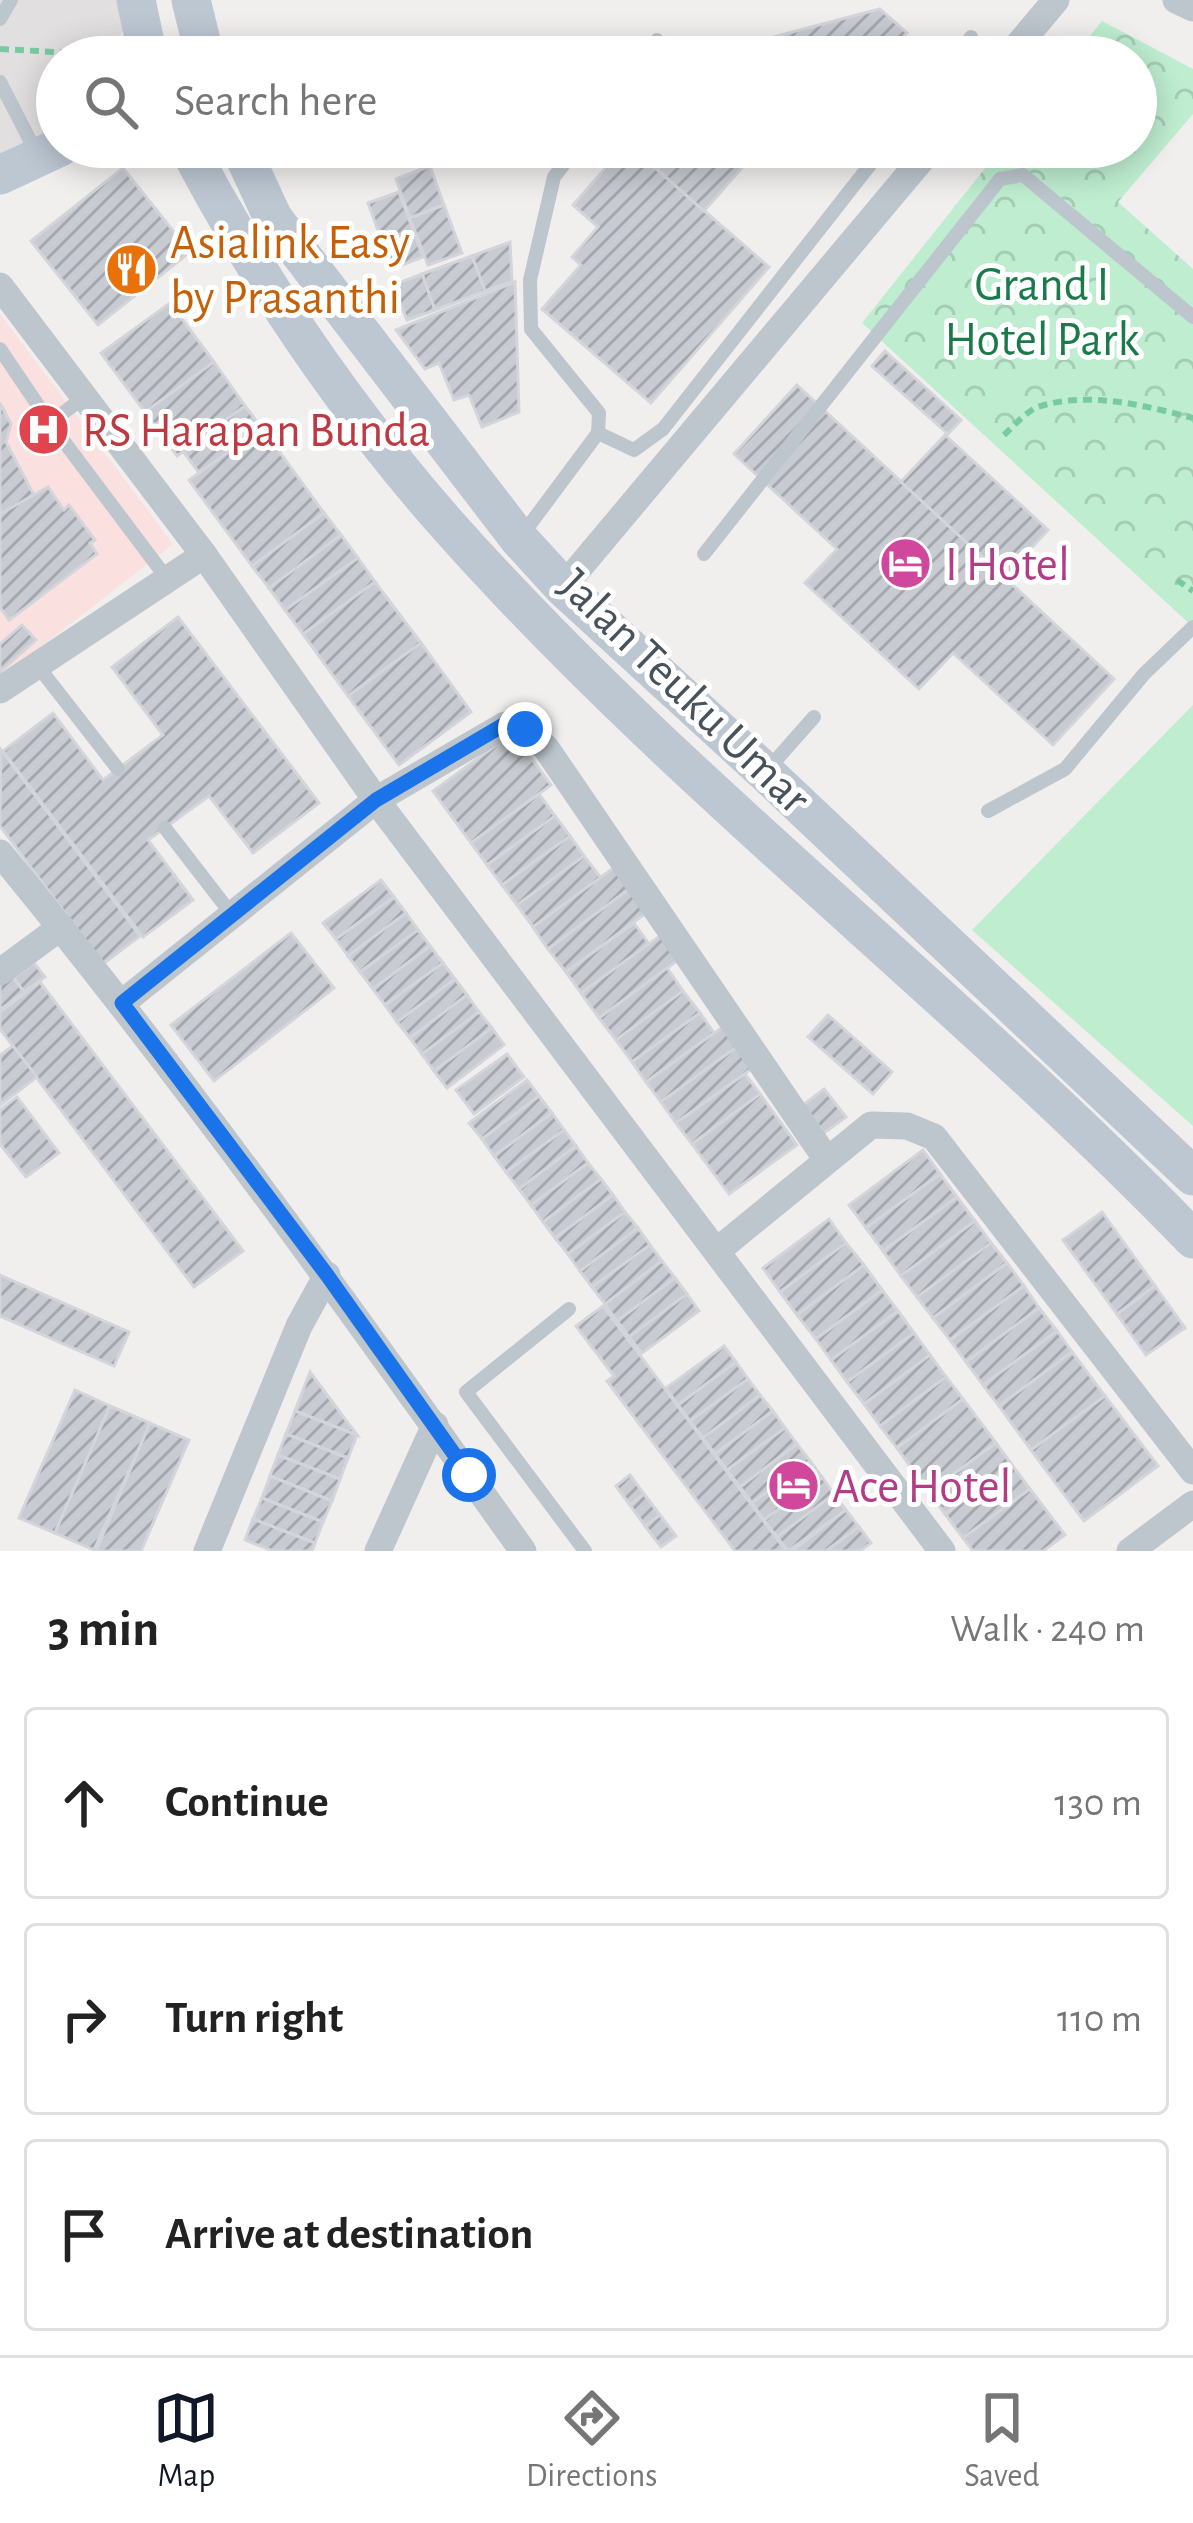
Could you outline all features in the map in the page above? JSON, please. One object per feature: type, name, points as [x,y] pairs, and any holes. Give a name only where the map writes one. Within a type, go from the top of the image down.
[{"type":"main road","points":[[136,0],[143,36]]},
{"type":"main road","points":[[191,0],[200,36]]},
{"type":"main road","points":[[0,175],[36,158]]},
{"type":"main road","name":"Jalan Teuku Umar","points":[[199,168],[232,232],[356,413],[445,522],[662,745],[1099,1141],[1193,1239]]},
{"type":"main road","name":"Jalan Teuku Umar","points":[[249,168],[272,218],[519,539],[563,587],[1193,1176]]},
{"type":"street","points":[[1026,36],[1056,0]]},
{"type":"street","points":[[1176,0],[1193,8]]},
{"type":"street","points":[[563,587],[914,168]]},
{"type":"street","points":[[0,286],[204,555],[376,800],[942,1551]]},
{"type":"street","points":[[0,690],[204,555]]},
{"type":"street","points":[[122,1003],[376,800],[505,724],[525,729],[546,748],[827,1160]]},
{"type":"street","points":[[0,853],[122,1003],[327,1275],[523,1551]]},
{"type":"street","points":[[0,972],[61,927]]},
{"type":"street","points":[[718,1250],[872,1125],[907,1126],[934,1137],[1193,1471]]},
{"type":"street","points":[[207,1551],[299,1326],[327,1275]]},
{"type":"street","points":[[379,1551],[435,1425]]},
{"type":"street","points":[[1130,1551],[1193,1504]]},
{"type":"lane","points":[[0,19],[11,0]]},
{"type":"lane","points":[[0,82],[36,133]]},
{"type":"lane","points":[[519,539],[598,433],[599,413],[531,329],[530,280],[554,177],[561,168]]},
{"type":"lane","points":[[598,433],[634,450],[663,429],[868,168]]},
{"type":"lane","points":[[704,554],[1000,179],[1023,175],[1193,317]]},
{"type":"lane","points":[[0,349],[168,580]]},
{"type":"lane","points":[[50,423],[84,398]]},
{"type":"lane","points":[[988,811],[1065,769],[1144,674],[1193,627]]},
{"type":"lane","points":[[38,665],[118,769]]},
{"type":"lane","points":[[765,772],[814,718]]},
{"type":"lane","points":[[165,828],[233,916]]},
{"type":"lane","points":[[569,1309],[466,1392],[585,1551]]},
{"type":"path","points":[[0,49],[36,51]]},
{"type":"path","points":[[1004,435],[1038,406],[1134,403],[1193,418]]},
{"type":"path","points":[[1177,580],[1193,591]]},
{"type":"shaded area","points":[[0,0],[134,0],[121,36],[36,36],[36,140],[0,155]]},
{"type":"shaded area","name":"RS Harapan Bunda","points":[[0,314],[173,544],[0,679]]},
{"type":"green space","name":"Grand I Hotel Park","points":[[1102,21],[1130,36],[1090,36]]},
{"type":"green space","name":"Grand I Hotel Park","points":[[1157,50],[1193,69],[1193,114],[1157,156]]},
{"type":"green space","name":"Grand I Hotel Park","points":[[985,168],[1147,168],[1118,202],[1193,269],[1193,627],[862,323]]},
{"type":"green space","points":[[1193,705],[1193,1126],[972,930]]},
{"type":"building","points":[[880,9],[907,33],[904,36],[777,36]]},
{"type":"building","points":[[123,168],[190,252],[98,325],[31,241]]},
{"type":"building","points":[[431,168],[444,205],[410,218],[396,179]]},
{"type":"building","points":[[606,168],[655,168],[769,267],[651,403],[542,309],[581,265],[572,257],[598,227],[573,205]]},
{"type":"building","points":[[660,168],[742,168],[704,211]]},
{"type":"building","points":[[399,192],[423,257],[392,269],[368,203]]},
{"type":"building","points":[[444,205],[462,253],[428,265],[410,218]]},
{"type":"building","points":[[510,242],[512,281],[485,291],[472,256]]},
{"type":"building","points":[[472,256],[485,291],[435,310],[422,274]]},
{"type":"building","points":[[422,274],[435,310],[407,320],[393,285]]},
{"type":"building","points":[[515,282],[519,412],[482,427],[469,395],[454,400],[439,363],[425,369],[396,330]]},
{"type":"building","points":[[170,303],[214,362],[145,412],[101,353]]},
{"type":"building","points":[[885,351],[961,420],[948,434],[872,366]]},
{"type":"building","points":[[214,362],[245,406],[177,456],[145,412]]},
{"type":"building","name":"I Hotel","points":[[797,385],[1114,679],[1053,745],[953,653],[919,689],[805,583],[837,549],[734,454]]},
{"type":"building","points":[[0,403],[11,424],[6,442],[35,497],[0,514]]},
{"type":"building","points":[[245,406],[262,428],[199,473],[183,451]]},
{"type":"building","points":[[262,428],[324,513],[252,566],[189,480]]},
{"type":"building","points":[[945,435],[1048,530],[1004,577],[901,482]]},
{"type":"building","points":[[48,487],[64,510],[69,505],[95,540],[90,543],[97,554],[9,620],[0,607],[0,514]]},
{"type":"building","points":[[324,513],[341,535],[269,588],[252,566]]},
{"type":"building","points":[[341,535],[358,558],[285,610],[269,588]]},
{"type":"building","points":[[358,558],[375,582],[303,634],[285,610]]},
{"type":"building","points":[[375,582],[421,643],[348,696],[303,634]]},
{"type":"building","points":[[178,617],[319,803],[253,853],[209,796],[148,840],[193,900],[143,937],[3,751],[53,713],[103,780],[163,735],[112,667]]},
{"type":"building","points":[[22,625],[36,640],[0,672],[0,644]]},
{"type":"building","points":[[421,643],[471,712],[399,765],[348,696]]},
{"type":"building","points":[[513,733],[551,785],[471,843],[433,791]]},
{"type":"building","points":[[1,750],[140,936],[103,964],[0,826]]},
{"type":"building","points":[[539,794],[555,816],[487,865],[471,843]]},
{"type":"building","points":[[555,816],[570,836],[502,885],[487,865]]},
{"type":"building","points":[[570,836],[584,856],[517,905],[502,885]]},
{"type":"building","points":[[584,856],[601,878],[533,927],[517,905]]},
{"type":"building","points":[[620,863],[636,884],[548,949],[533,927]]},
{"type":"building","points":[[381,880],[394,897],[336,939],[323,923]]},
{"type":"building","points":[[636,884],[653,908],[566,972],[548,949]]},
{"type":"building","points":[[394,897],[406,913],[348,956],[336,939]]},
{"type":"building","points":[[406,913],[418,930],[360,972],[348,956]]},
{"type":"building","points":[[634,923],[649,944],[581,993],[566,972]]},
{"type":"building","points":[[418,930],[430,946],[373,989],[360,972]]},
{"type":"building","points":[[291,933],[334,988],[214,1081],[171,1025]]},
{"type":"building","points":[[664,933],[681,958],[599,1018],[581,993]]},
{"type":"building","points":[[430,946],[443,963],[385,1005],[373,989]]},
{"type":"building","points":[[34,963],[45,977],[24,992],[13,978]]},
{"type":"building","points":[[443,963],[455,979],[397,1022],[385,1005]]},
{"type":"building","points":[[667,968],[683,991],[616,1040],[599,1018]]},
{"type":"building","points":[[10,973],[24,992],[0,1010],[0,981]]},
{"type":"building","points":[[455,979],[467,995],[410,1038],[397,1022]]},
{"type":"building","points":[[40,982],[243,1251],[194,1287],[0,1029],[0,1012]]},
{"type":"building","points":[[683,991],[700,1013],[632,1062],[616,1040]]},
{"type":"building","points":[[467,995],[479,1012],[422,1054],[410,1038]]},
{"type":"building","points":[[479,1012],[492,1028],[434,1071],[422,1054]]},
{"type":"building","points":[[700,1013],[714,1033],[646,1082],[632,1062]]},
{"type":"building","points":[[828,1015],[892,1072],[873,1094],[808,1037]]},
{"type":"building","points":[[724,1026],[738,1046],[661,1102],[646,1082]]},
{"type":"building","points":[[492,1028],[504,1045],[447,1088],[434,1071]]},
{"type":"building","points":[[13,1046],[37,1077],[0,1105],[0,1055]]},
{"type":"building","points":[[738,1046],[754,1067],[676,1123],[661,1102]]},
{"type":"building","points":[[507,1054],[524,1077],[474,1114],[456,1090]]},
{"type":"building","points":[[745,1074],[760,1094],[692,1144],[676,1123]]},
{"type":"building","points":[[527,1080],[539,1096],[482,1139],[469,1123]]},
{"type":"building","points":[[824,1089],[846,1117],[824,1133],[803,1105]]},
{"type":"building","points":[[760,1094],[797,1145],[729,1194],[692,1144]]},
{"type":"building","points":[[539,1096],[552,1113],[494,1156],[482,1139]]},
{"type":"building","points":[[17,1097],[59,1153],[26,1177],[0,1144],[0,1110]]},
{"type":"building","points":[[552,1113],[564,1130],[506,1172],[494,1156]]},
{"type":"building","points":[[564,1130],[576,1146],[519,1189],[506,1172]]},
{"type":"building","points":[[576,1146],[588,1163],[531,1205],[519,1189]]},
{"type":"building","points":[[923,1150],[940,1174],[866,1228],[849,1205]]},
{"type":"building","points":[[588,1163],[601,1179],[543,1222],[531,1205]]},
{"type":"building","points":[[940,1174],[957,1197],[883,1251],[866,1228]]},
{"type":"building","points":[[601,1179],[613,1195],[555,1238],[543,1222]]},
{"type":"building","points":[[613,1195],[625,1212],[568,1254],[555,1238]]},
{"type":"building","points":[[957,1197],[975,1221],[901,1276],[883,1251]]},
{"type":"building","points":[[625,1212],[638,1228],[580,1271],[568,1254]]},
{"type":"building","points":[[1102,1212],[1155,1286],[1117,1314],[1063,1240]]},
{"type":"building","points":[[829,1219],[846,1243],[780,1292],[763,1268]]},
{"type":"building","points":[[975,1221],[991,1243],[917,1297],[901,1276]]},
{"type":"building","points":[[638,1228],[650,1245],[592,1287],[580,1271]]},
{"type":"building","points":[[846,1243],[864,1265],[797,1315],[780,1292]]},
{"type":"building","points":[[991,1243],[1007,1263],[933,1318],[917,1297]]},
{"type":"building","points":[[650,1245],[662,1261],[605,1304],[592,1287]]},
{"type":"building","points":[[662,1261],[675,1278],[617,1321],[605,1304]]},
{"type":"building","points":[[1007,1263],[1024,1286],[950,1340],[933,1318]]},
{"type":"building","points":[[864,1265],[882,1290],[816,1339],[797,1315]]},
{"type":"building","points":[[0,1275],[129,1332],[114,1366],[0,1316]]},
{"type":"building","points":[[675,1278],[687,1294],[629,1337],[617,1321]]},
{"type":"building","points":[[1024,1286],[1039,1308],[966,1362],[950,1340]]},
{"type":"building","points":[[1155,1286],[1185,1328],[1146,1355],[1117,1314]]},
{"type":"building","points":[[882,1290],[898,1311],[831,1360],[816,1339]]},
{"type":"building","points":[[687,1294],[699,1311],[642,1353],[629,1337]]},
{"type":"building","points":[[603,1306],[786,1551],[735,1551],[607,1381],[614,1376],[576,1326]]},
{"type":"building","points":[[1039,1308],[1057,1331],[983,1385],[966,1362]]},
{"type":"building","points":[[898,1311],[914,1333],[847,1382],[831,1360]]},
{"type":"building","points":[[1057,1331],[1072,1352],[999,1406],[983,1385]]},
{"type":"building","points":[[914,1333],[930,1355],[864,1404],[847,1382]]},
{"type":"building","points":[[724,1346],[736,1362],[678,1405],[666,1388]]},
{"type":"building","points":[[1072,1352],[1105,1396],[1031,1450],[999,1406]]},
{"type":"building","points":[[930,1355],[946,1377],[880,1426],[864,1404]]},
{"type":"building","points":[[736,1362],[748,1379],[690,1421],[678,1405]]},
{"type":"building","points":[[310,1372],[357,1435],[295,1411]]},
{"type":"building","points":[[946,1377],[963,1399],[897,1448],[880,1426]]},
{"type":"building","points":[[748,1379],[760,1395],[703,1438],[690,1421]]},
{"type":"building","points":[[75,1390],[110,1406],[55,1533],[19,1518]]},
{"type":"building","points":[[760,1395],[773,1411],[715,1454],[703,1438]]},
{"type":"building","points":[[1105,1396],[1158,1466],[1084,1521],[1031,1450]]},
{"type":"building","points":[[963,1399],[996,1443],[929,1492],[897,1448]]},
{"type":"building","points":[[110,1406],[150,1423],[94,1550],[55,1533]]},
{"type":"building","points":[[295,1411],[357,1435],[348,1458],[286,1434]]},
{"type":"building","points":[[773,1411],[785,1428],[727,1470],[715,1454]]},
{"type":"building","points":[[150,1423],[189,1440],[141,1551],[96,1551]]},
{"type":"building","points":[[785,1428],[797,1444],[740,1487],[727,1470]]},
{"type":"building","points":[[286,1434],[348,1458],[340,1479],[278,1455]]},
{"type":"building","points":[[996,1443],[1012,1465],[945,1514],[929,1492]]},
{"type":"building","points":[[797,1444],[810,1461],[752,1503],[740,1487]]},
{"type":"building","points":[[278,1455],[340,1479],[332,1501],[270,1476]]},
{"type":"building","points":[[810,1461],[822,1477],[764,1520],[752,1503]]},
{"type":"building","points":[[1012,1465],[1030,1489],[963,1538],[945,1514]]},
{"type":"building","points":[[630,1475],[644,1494],[630,1505],[616,1486]]},
{"type":"building","points":[[270,1476],[332,1501],[323,1522],[262,1498]]},
{"type":"building","points":[[822,1477],[834,1494],[777,1537],[764,1520]]},
{"type":"building","points":[[1030,1489],[1065,1535],[1043,1551],[973,1551],[963,1538]]},
{"type":"building","points":[[644,1494],[660,1515],[645,1526],[630,1505]]},
{"type":"building","points":[[834,1494],[846,1510],[788,1551],[777,1537]]},
{"type":"building","points":[[262,1498],[323,1522],[315,1543],[253,1519]]},
{"type":"building","points":[[846,1510],[859,1527],[826,1551],[792,1551]]},
{"type":"building","points":[[660,1515],[676,1536],[661,1547],[645,1526]]},
{"type":"building","points":[[253,1519],[315,1543],[312,1551],[273,1551],[245,1540]]},
{"type":"building","points":[[859,1527],[871,1543],[860,1551],[826,1551]]},
{"type":"place","name":"Asialink Easy by Prasanthi","points":[[131,269]]},
{"type":"place","name":"RS Harapan Bunda","points":[[43,429]]},
{"type":"place","name":"I Hotel","points":[[906,563]]},
{"type":"place","name":"Ace Hotel","points":[[793,1485]]},
{"type":"route","points":[[469,1475],[327,1275],[122,1003],[376,800],[505,724],[525,729]]}]
